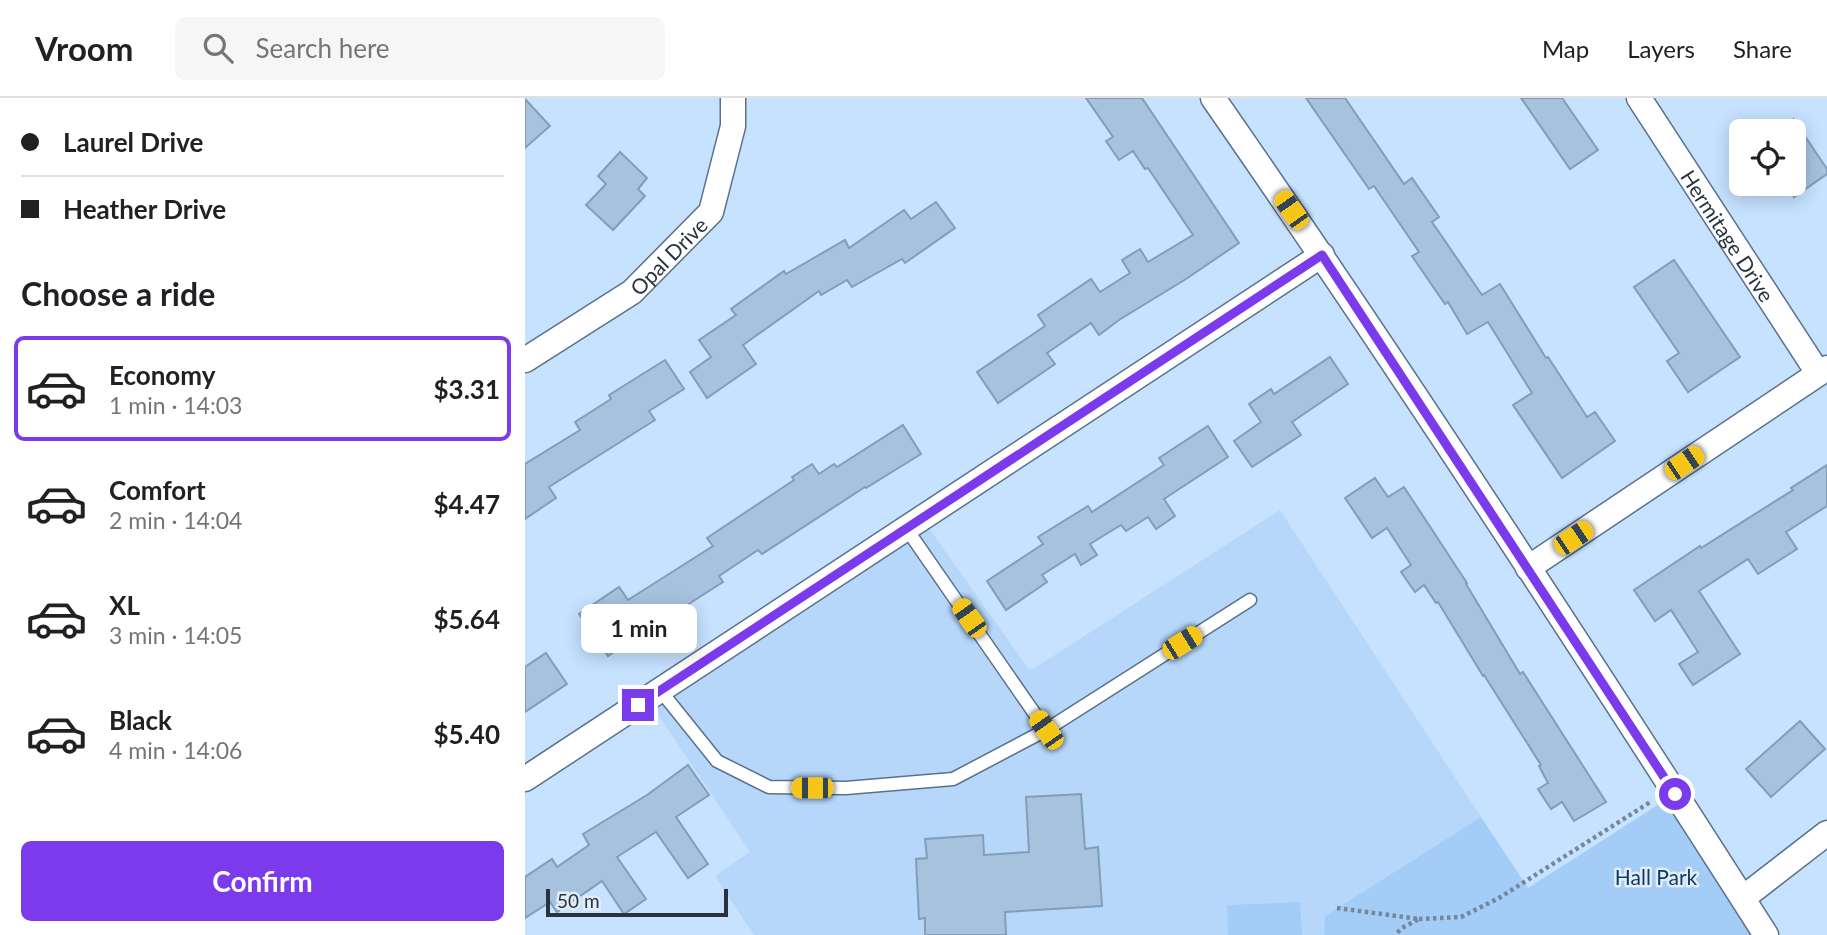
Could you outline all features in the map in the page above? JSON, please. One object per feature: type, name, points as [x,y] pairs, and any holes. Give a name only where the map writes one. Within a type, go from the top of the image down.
[{"type":"street","name":"Opal Drive","points":[[525,360],[632,292],[711,212],[733,126],[733,98]]},
{"type":"street","points":[[1213,98],[1322,255],[1766,935]]},
{"type":"street","name":"Hermitage Drive","points":[[1639,98],[1823,371]]},
{"type":"street","points":[[525,779],[1322,255]]},
{"type":"street","points":[[1528,568],[1823,371]]},
{"type":"street","points":[[1743,898],[1827,832]]},
{"type":"lane","points":[[906,528],[1046,730]]},
{"type":"lane","points":[[660,690],[717,761],[769,788],[846,788],[953,779],[1046,730],[1250,600]]},
{"type":"path","points":[[1337,908],[1419,919],[1461,917],[1499,898],[1652,801]]},
{"type":"path","points":[[1395,935],[1419,919]]},
{"type":"shaded area","points":[[914,507],[1030,671],[1280,510],[1481,817],[1325,916],[1324,935],[754,935],[715,876],[750,852],[641,689]]},
{"type":"green space","name":"Hall Park","points":[[1675,794],[1766,935],[1324,935],[1325,916],[1481,817],[1528,888]]},
{"type":"green space","points":[[1300,902],[1302,935],[1228,935],[1227,905]]},
{"type":"building","points":[[1086,98],[1142,98],[1239,243],[1099,335],[1091,323],[1047,353],[1055,364],[998,403],[977,372],[1045,326],[1038,315],[1091,279],[1100,292],[1130,273],[1122,260],[1140,249],[1148,262],[1193,235],[1148,168],[1145,169],[1133,151],[1119,160],[1106,141],[1113,137]]},
{"type":"building","points":[[1306,98],[1345,98],[1404,184],[1412,178],[1439,217],[1432,222],[1482,295],[1500,284],[1587,417],[1595,412],[1615,441],[1562,478],[1513,405],[1532,393],[1488,322],[1467,334],[1448,302],[1445,304],[1412,256],[1419,252],[1374,186],[1369,189]]},
{"type":"building","points":[[1521,98],[1562,98],[1598,150],[1570,169]]},
{"type":"building","points":[[525,99],[550,126],[525,148]]},
{"type":"building","points":[[1806,138],[1827,169],[1827,174],[1806,189]]},
{"type":"building","points":[[620,152],[647,178],[638,189],[645,196],[613,230],[586,205],[606,184],[598,176]]},
{"type":"building","points":[[936,202],[955,228],[905,263],[902,259],[852,287],[847,280],[821,295],[819,291],[743,345],[756,364],[707,398],[690,372],[711,357],[699,340],[736,315],[731,309],[784,271],[786,274],[845,240],[849,248],[904,210],[911,219]]},
{"type":"building","points":[[1674,260],[1740,357],[1688,392],[1667,361],[1679,353],[1634,287]]},
{"type":"building","points":[[1330,357],[1348,384],[1292,422],[1301,435],[1252,467],[1234,441],[1261,422],[1249,404],[1271,389],[1274,394]]},
{"type":"building","points":[[665,360],[684,389],[649,411],[655,420],[549,487],[556,498],[525,519],[525,464],[580,430],[575,422],[611,399],[609,395]]},
{"type":"building","points":[[903,425],[921,454],[762,554],[758,550],[719,576],[723,582],[662,621],[661,619],[608,656],[579,614],[619,587],[628,600],[713,546],[707,538],[794,480],[792,477],[812,464],[819,474],[834,464],[837,467]]},
{"type":"building","points":[[1208,426],[1228,457],[1164,499],[1175,516],[1156,529],[1148,517],[1126,531],[1121,525],[1090,544],[1097,555],[1081,565],[1075,554],[1042,575],[1047,582],[1006,610],[987,581],[1043,544],[1038,537],[1088,506],[1092,512],[1164,465],[1159,458]]},
{"type":"building","points":[[1827,465],[1827,506],[1786,532],[1797,549],[1758,574],[1748,559],[1699,591],[1740,654],[1693,685],[1679,664],[1698,652],[1671,610],[1655,621],[1634,590],[1700,546],[1701,548],[1793,490],[1791,488]]},
{"type":"building","points":[[1375,478],[1388,497],[1404,487],[1467,583],[1520,674],[1523,672],[1606,802],[1574,821],[1562,802],[1551,809],[1538,789],[1548,783],[1539,766],[1541,765],[1438,602],[1436,603],[1424,585],[1415,592],[1401,572],[1411,565],[1387,528],[1372,538],[1345,498]]},
{"type":"building","points":[[546,653],[567,684],[525,712],[525,667]]},
{"type":"building","points":[[1800,721],[1825,749],[1771,797],[1746,769]]},
{"type":"building","points":[[688,765],[709,795],[676,817],[708,864],[688,878],[656,832],[617,857],[646,899],[624,914],[602,881],[557,912],[550,902],[525,918],[525,877],[552,859],[557,867],[589,845],[583,834],[647,795]]},
{"type":"building","points":[[1081,794],[1085,849],[1098,847],[1102,906],[1005,912],[1006,935],[925,935],[925,918],[919,919],[916,859],[927,858],[925,839],[983,835],[984,855],[1029,852],[1026,797]]},
{"type":"route","points":[[638,705],[1322,255],[1675,794]]}]
